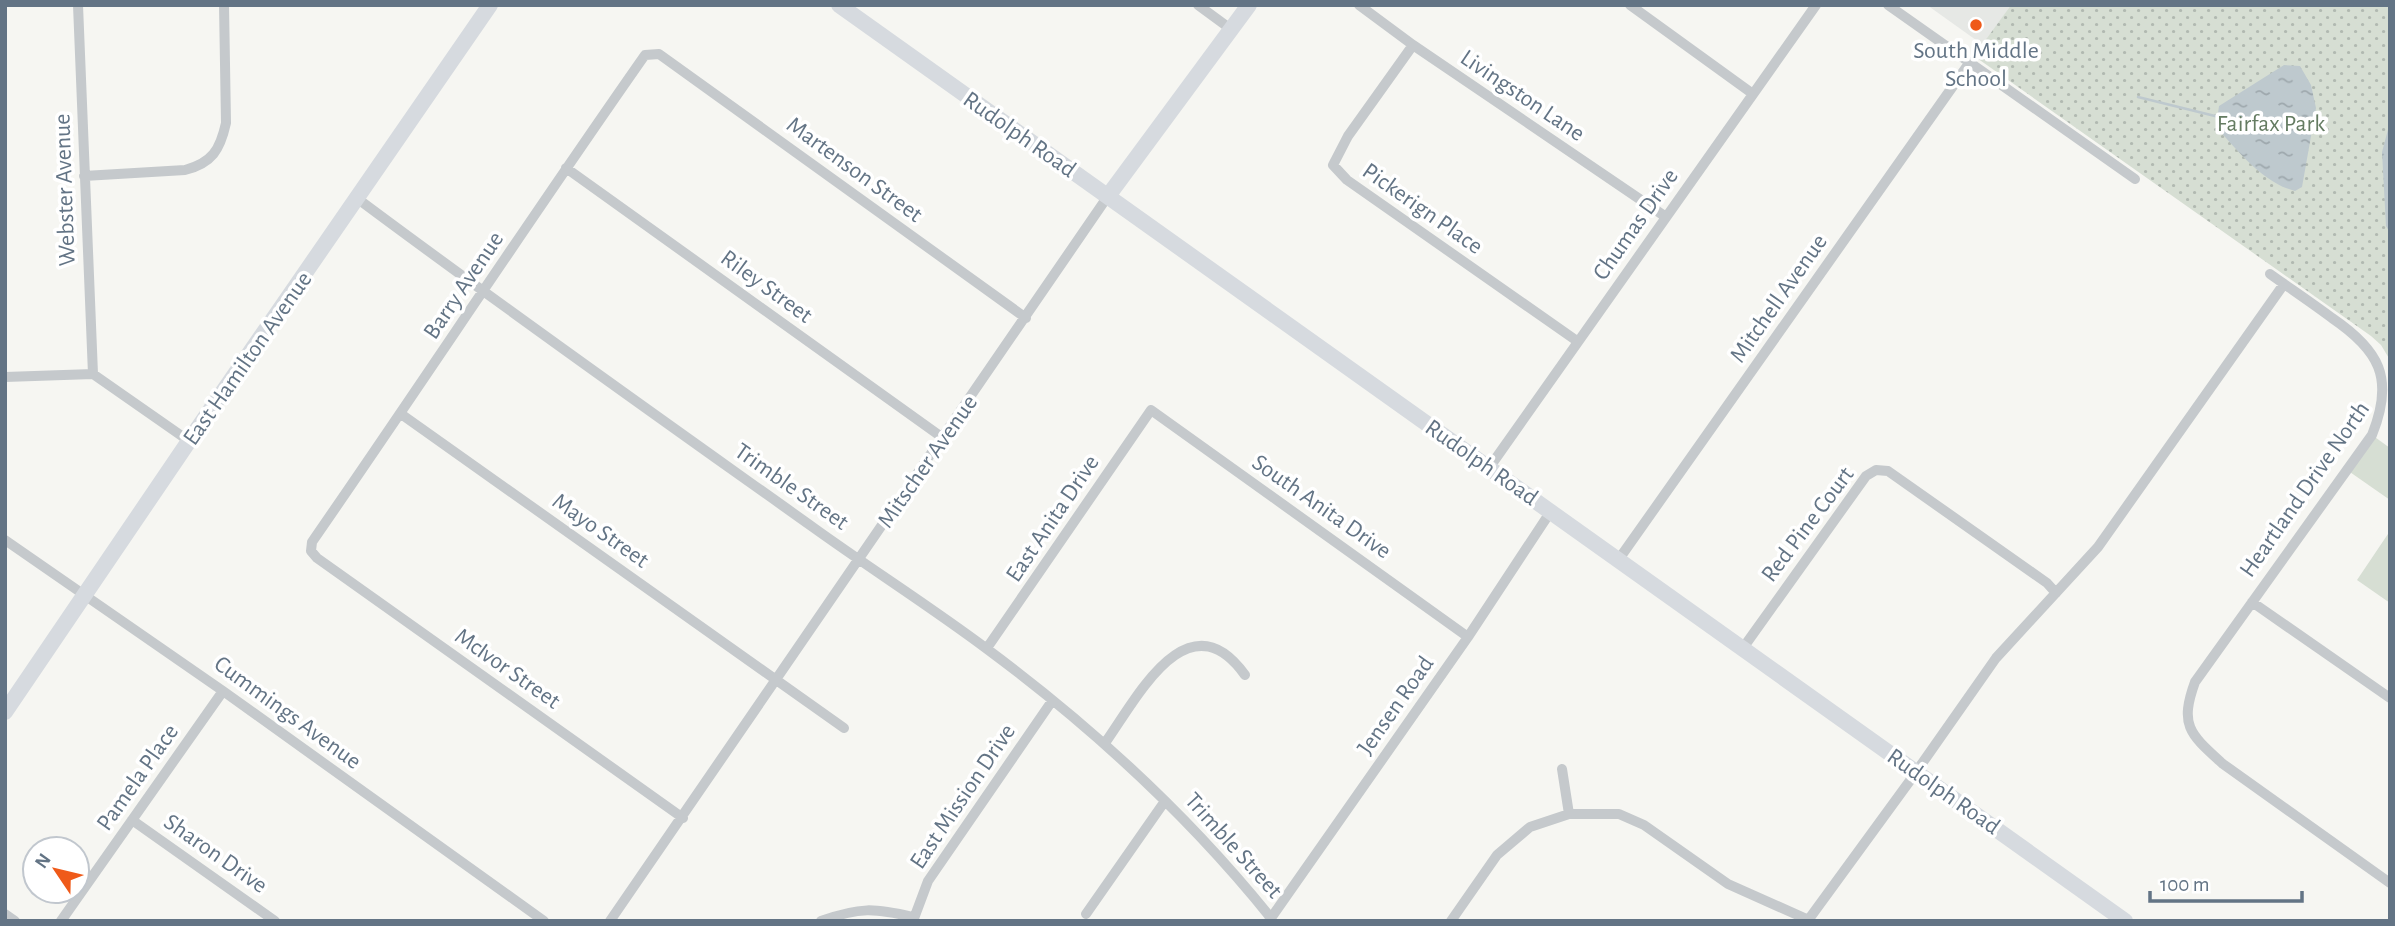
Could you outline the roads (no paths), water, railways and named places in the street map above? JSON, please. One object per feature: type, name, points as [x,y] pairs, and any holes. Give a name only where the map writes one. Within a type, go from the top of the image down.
[{"type":"street","name":"Webster Avenue","points":[[78,5],[93,374]]},
{"type":"street","points":[[84,176],[185,170],[201,166],[212,156],[222,142],[226,123],[224,5]]},
{"type":"street","name":"East Hamilton Avenue","points":[[5,712],[490,5]]},
{"type":"street","name":"Rudolph Road","points":[[839,5],[2125,921]]},
{"type":"street","points":[[1198,5],[1232,30]]},
{"type":"street","name":"Mitscher Avenue","points":[[610,921],[1108,196],[1250,5]]},
{"type":"street","name":"Livingston Lane","points":[[1359,5],[1413,45],[1666,217]]},
{"type":"street","points":[[1630,5],[1753,94]]},
{"type":"street","name":"Chumas Drive","points":[[1489,468],[1816,5]]},
{"type":"street","points":[[1888,5],[2135,179]]},
{"type":"street","name":"Pickerign Place","points":[[1413,45],[1348,136],[1333,165],[1347,180],[1577,341]]},
{"type":"street","name":"Barry Avenue","points":[[311,551],[312,541],[645,55],[659,54]]},
{"type":"street","name":"Martenson Street","points":[[659,54],[1026,318]]},
{"type":"street","name":"Mitchell Avenue","points":[[1619,559],[1970,62]]},
{"type":"street","name":"Riley Street","points":[[566,169],[943,438]]},
{"type":"street","name":"Trimble Street","points":[[358,199],[484,293],[987,649],[1105,743],[1235,875],[1270,919]]},
{"type":"street","name":"Heartland Drive North","points":[[2270,274],[2373,348],[2387,373],[2389,398],[2379,424],[2194,682],[2187,704],[2187,722],[2202,745],[2223,764],[2390,883]]},
{"type":"street","points":[[1451,921],[1497,855],[1530,827],[1569,814],[1619,814],[1644,825],[1728,884],[1810,920],[1996,658],[2098,547],[2284,284]]},
{"type":"street","points":[[5,377],[93,374],[189,441]]},
{"type":"street","name":"South Anita Drive","points":[[1151,410],[1468,636]]},
{"type":"street","name":"East Anita Drive","points":[[987,649],[1151,410]]},
{"type":"street","name":"Mayo Street","points":[[401,414],[844,728]]},
{"type":"street","name":"Red Pine Court","points":[[1743,648],[1866,476],[1876,470],[1888,471],[2047,583],[2056,593]]},
{"type":"street","name":"Jensen Road","points":[[1270,919],[1468,636],[1551,511]]},
{"type":"street","name":"Cummings Avenue","points":[[5,540],[223,691],[544,921]]},
{"type":"street","name":"McIvor Street","points":[[311,551],[317,558],[683,818]]},
{"type":"street","points":[[2252,601],[2390,698]]},
{"type":"street","points":[[1105,743],[1161,665],[1177,652],[1204,645],[1221,650],[1245,675]]},
{"type":"street","name":"Pamela Place","points":[[61,921],[223,691]]},
{"type":"street","name":"East Mission Drive","points":[[913,919],[928,881],[1052,701]]},
{"type":"street","points":[[1562,769],[1569,814]]},
{"type":"street","points":[[1086,914],[1164,801]]},
{"type":"street","name":"Sharon Drive","points":[[132,820],[275,921]]},
{"type":"street","points":[[821,921],[846,912],[877,909],[913,919]]},
{"type":"street","points":[[5,914],[15,921]]},
{"type":"water","points":[[2284,65],[2300,66],[2311,85],[2316,108],[2302,187],[2295,191],[2262,174],[2216,127],[2219,106]]},
{"type":"water","points":[[2390,122],[2390,233],[2386,226],[2382,152]]},
{"type":"waterway","points":[[2138,97],[2219,117]]},
{"type":"place","name":"South Middle School","points":[[1976,25]]},
{"type":"park label","name":"Fairfax Park","points":[[2271,123]]}]
